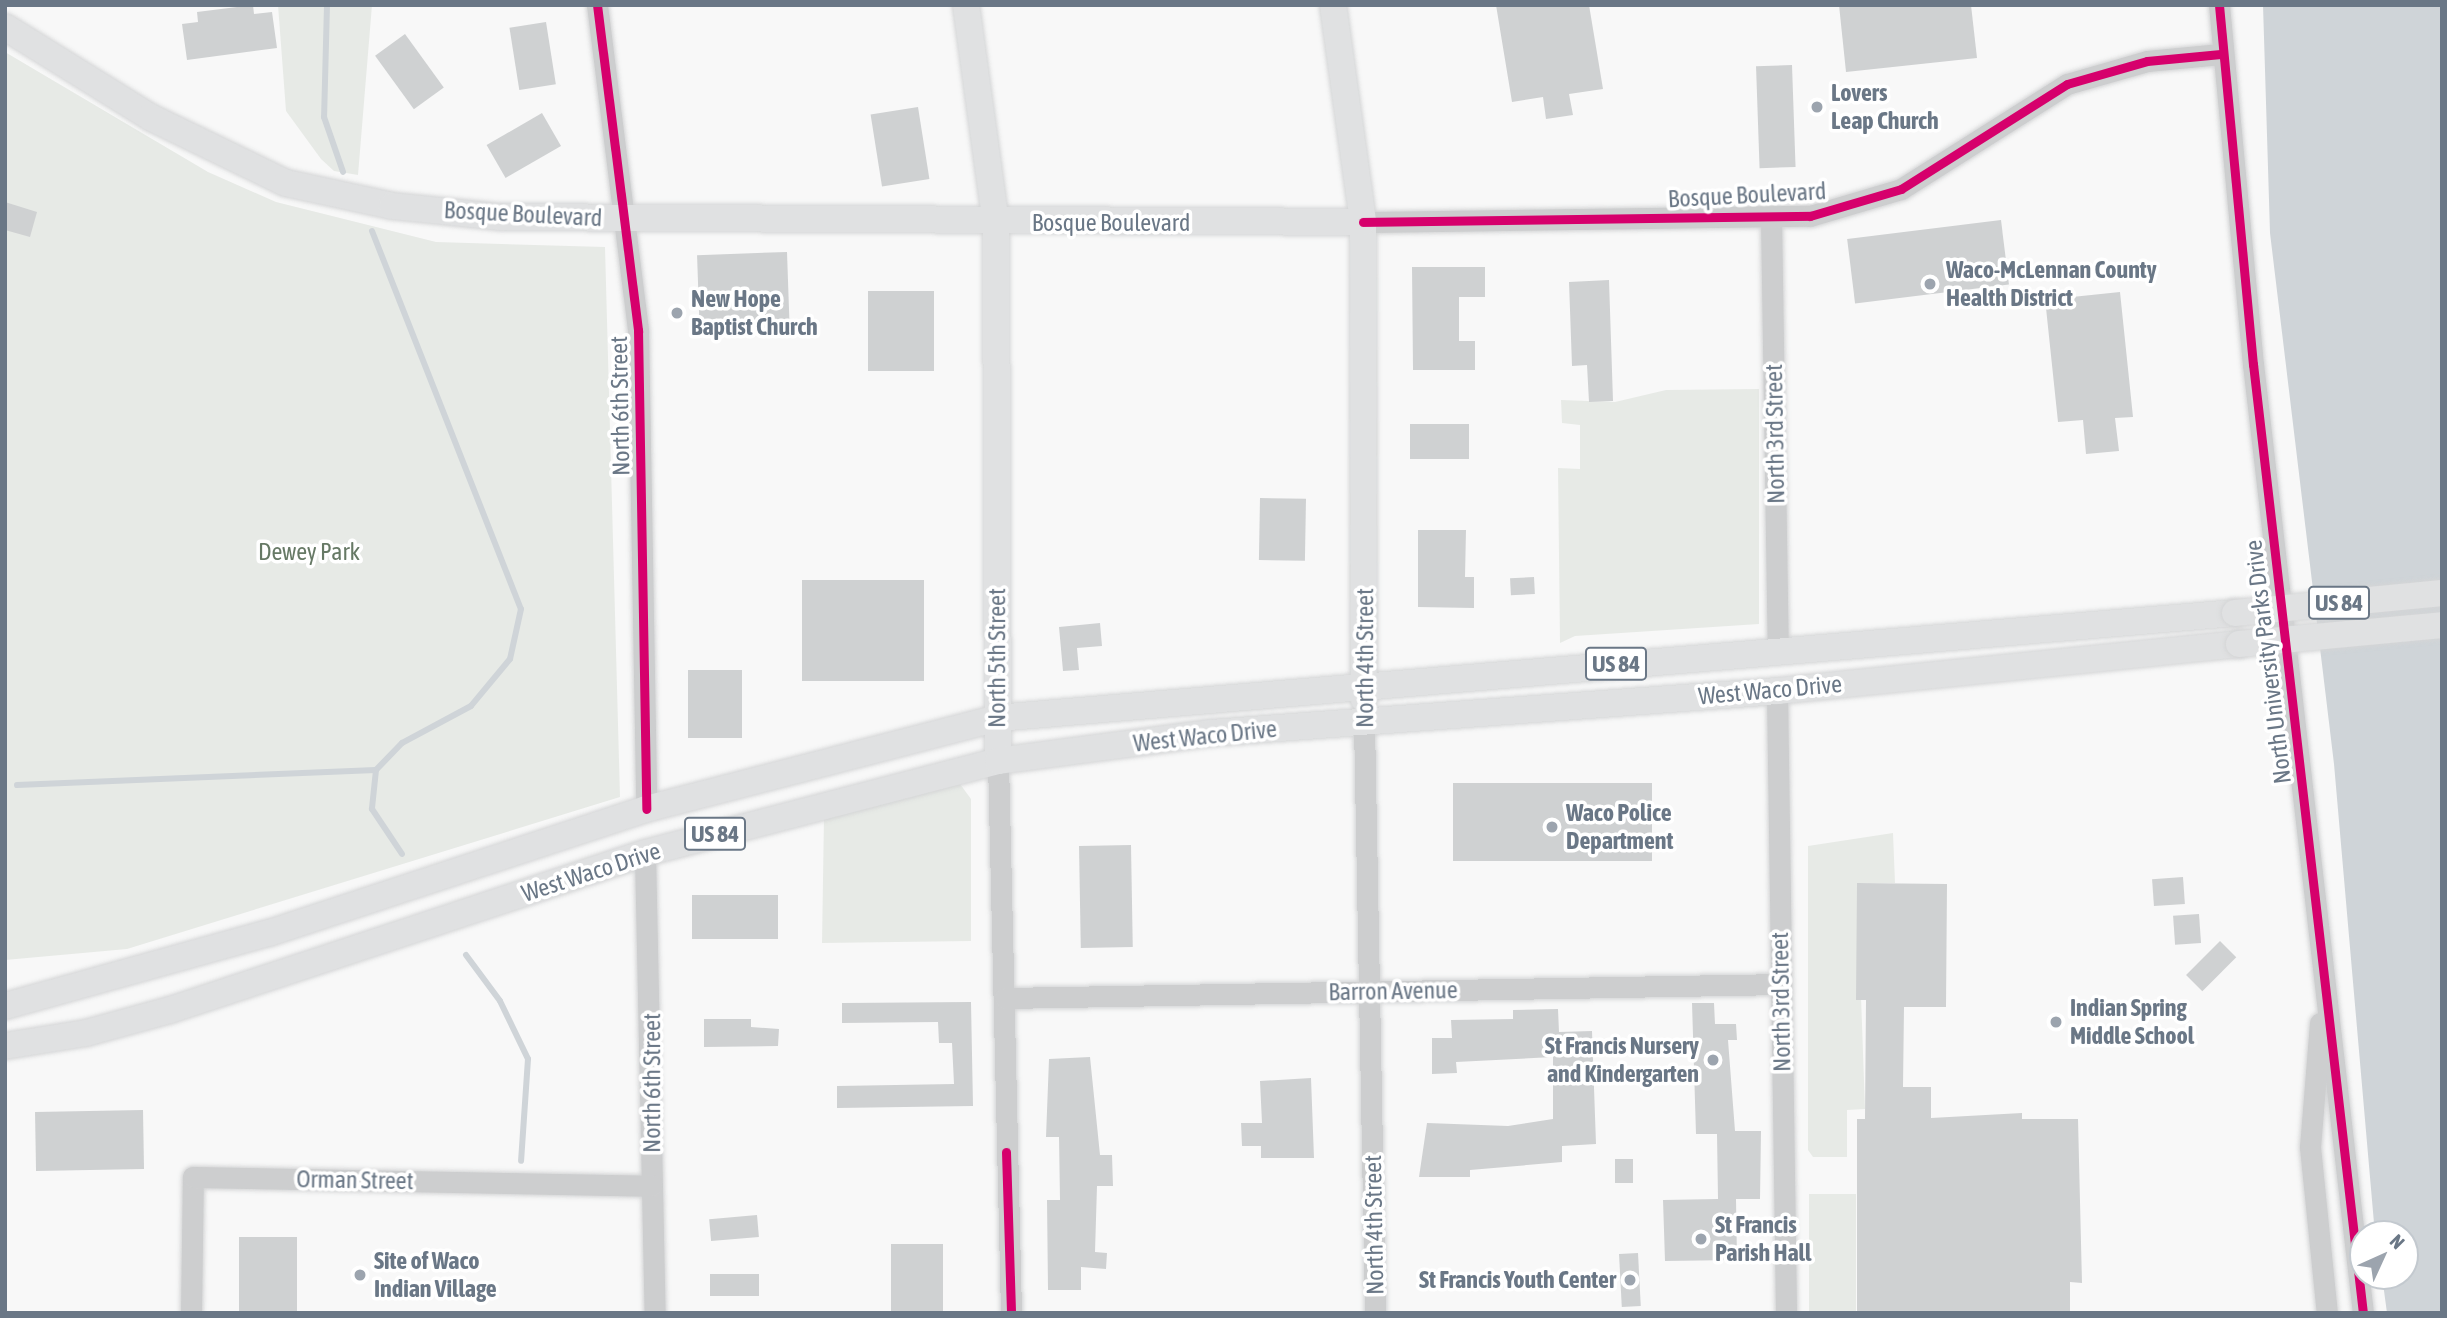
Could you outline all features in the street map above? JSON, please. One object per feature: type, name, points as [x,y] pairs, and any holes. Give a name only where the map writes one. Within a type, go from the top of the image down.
[{"type":"main road","name":"North 5th Street","points":[[965,5],[996,223],[998,761]]},
{"type":"main road","name":"North 4th Street","points":[[1333,5],[1363,222],[1364,722]]},
{"type":"main road","name":"Bosque Boulevard","points":[[5,27],[150,117],[286,183],[392,206],[500,217],[996,223],[1363,222]]},
{"type":"main road","name":"West Waco Drive","points":[[5,1006],[269,933],[646,809],[997,718],[1363,684],[2235,613],[2442,593]]},
{"type":"main road","name":"West Waco Drive","points":[[5,1046],[86,1034],[170,1010],[645,853],[998,761],[1211,733],[1777,691],[2442,625]]},
{"type":"street","name":"North 6th Street","points":[[597,5],[626,219],[642,407],[646,809]]},
{"type":"street","name":"North University Parks Drive","points":[[2220,5],[2221,54],[2363,1313]]},
{"type":"street","name":"Bosque Boulevard","points":[[1363,222],[1771,217],[1848,208],[1901,189],[2067,85],[2147,61],[2221,54]]},
{"type":"street","name":"North 3rd Street","points":[[1771,217],[1778,651]]},
{"type":"street","name":"North 3rd Street","points":[[1777,691],[1786,1313]]},
{"type":"street","name":"North 4th Street","points":[[1364,722],[1375,1313]]},
{"type":"street","name":"North 5th Street","points":[[998,761],[1011,1313]]},
{"type":"street","name":"North 6th Street","points":[[645,853],[655,1313]]},
{"type":"street","points":[[2324,975],[2310,1147],[2328,1313]]},
{"type":"street","name":"Barron Avenue","points":[[1005,998],[1781,984]]},
{"type":"street","name":"Orman Street","points":[[191,1313],[193,1177],[652,1186]]},
{"type":"green space","points":[[278,5],[372,5],[358,175],[334,171],[321,159],[286,111]]},
{"type":"green space","name":"Dewey Park","points":[[5,52],[208,172],[276,202],[436,242],[605,247],[620,797],[127,949],[5,960]]},
{"type":"green space","points":[[1759,389],[1759,624],[1575,636],[1560,643],[1558,468],[1580,469],[1580,425],[1562,423],[1561,400],[1615,402],[1666,390]]},
{"type":"green space","points":[[960,784],[971,799],[971,941],[822,943],[824,816]]},
{"type":"green space","points":[[1893,833],[1895,883],[1857,883],[1865,1109],[1847,1110],[1847,1157],[1813,1157],[1808,1150],[1808,846]]},
{"type":"green space","points":[[1809,1194],[1856,1194],[1856,1313],[1809,1313]]},
{"type":"shaded area","points":[[2263,5],[2442,5],[2442,1313],[2387,1313],[2384,1290],[2419,1290],[2419,1220],[2374,1220],[2334,764],[2270,233]]},
{"type":"building","points":[[253,5],[254,14],[272,12],[277,48],[187,60],[182,24],[198,22],[197,12]]},
{"type":"building","points":[[1496,5],[1589,5],[1603,89],[1569,94],[1573,115],[1546,119],[1543,97],[1512,102]]},
{"type":"building","points":[[1839,5],[1971,5],[1977,58],[1846,72]]},
{"type":"building","points":[[546,22],[556,84],[519,90],[509,28]]},
{"type":"building","points":[[405,34],[444,87],[414,109],[375,56]]},
{"type":"building","points":[[1792,65],[1796,167],[1760,168],[1756,66]]},
{"type":"building","points":[[918,107],[929,179],[882,187],[871,115]]},
{"type":"building","points":[[542,113],[561,146],[506,178],[487,145]]},
{"type":"building","points":[[5,202],[37,212],[30,237],[5,230]]},
{"type":"building","points":[[2001,220],[2009,285],[1855,303],[1847,239]]},
{"type":"building","points":[[787,252],[790,328],[700,331],[697,255]]},
{"type":"building","points":[[1412,267],[1485,267],[1485,297],[1459,297],[1459,341],[1475,341],[1475,370],[1413,370]]},
{"type":"building","points":[[1609,280],[1613,401],[1589,402],[1587,365],[1572,366],[1569,282]]},
{"type":"building","points":[[868,291],[934,291],[934,371],[868,371]]},
{"type":"building","points":[[2120,292],[2133,417],[2115,418],[2119,451],[2086,454],[2083,420],[2058,422],[2046,308],[2073,305],[2072,297]]},
{"type":"building","points":[[1410,424],[1469,424],[1469,459],[1410,459]]},
{"type":"building","points":[[1260,498],[1306,499],[1305,561],[1259,560]]},
{"type":"building","points":[[1418,530],[1466,530],[1465,577],[1474,577],[1474,608],[1418,607]]},
{"type":"building","points":[[1534,577],[1535,594],[1511,595],[1510,578]]},
{"type":"building","points":[[802,580],[924,580],[924,681],[802,681]]},
{"type":"building","points":[[1100,623],[1102,646],[1077,648],[1079,670],[1063,671],[1059,627]]},
{"type":"building","points":[[688,670],[742,670],[742,738],[688,738]]},
{"type":"building","name":"Waco Police Department","points":[[1453,783],[1652,783],[1652,861],[1453,861]]},
{"type":"building","points":[[1131,845],[1133,947],[1081,948],[1079,846]]},
{"type":"building","points":[[2183,877],[2185,904],[2154,906],[2152,879]]},
{"type":"building","points":[[1857,883],[1947,884],[1946,1007],[1904,1007],[1903,1087],[1931,1087],[1931,1118],[2022,1113],[2022,1119],[2078,1119],[2082,1283],[2070,1282],[2070,1313],[1857,1313],[1857,1119],[1865,1119],[1866,1000],[1856,1000]]},
{"type":"building","points":[[692,895],[778,895],[778,939],[692,939]]},
{"type":"building","points":[[2199,914],[2201,943],[2175,945],[2173,916]]},
{"type":"building","points":[[2220,941],[2236,957],[2202,991],[2186,975]]},
{"type":"building","points":[[971,1002],[973,1106],[837,1108],[837,1086],[954,1084],[952,1043],[939,1043],[938,1022],[842,1023],[842,1003]]},
{"type":"building","points":[[1692,1003],[1714,1003],[1715,1024],[1736,1024],[1737,1040],[1728,1040],[1735,1131],[1761,1131],[1760,1199],[1736,1199],[1737,1260],[1665,1261],[1663,1200],[1718,1199],[1717,1134],[1696,1134]]},
{"type":"building","points":[[1558,1009],[1559,1032],[1592,1031],[1596,1144],[1562,1146],[1562,1162],[1470,1170],[1470,1177],[1419,1177],[1427,1123],[1508,1126],[1553,1119],[1553,1057],[1456,1062],[1457,1073],[1432,1074],[1432,1038],[1452,1038],[1451,1020],[1513,1019],[1513,1010]]},
{"type":"building","points":[[704,1019],[751,1019],[751,1027],[779,1029],[778,1046],[704,1047]]},
{"type":"building","points":[[1090,1057],[1100,1155],[1112,1155],[1113,1186],[1097,1186],[1095,1252],[1107,1253],[1106,1269],[1081,1267],[1081,1290],[1048,1290],[1047,1200],[1060,1200],[1059,1137],[1046,1137],[1049,1059]]},
{"type":"building","points":[[1311,1078],[1314,1158],[1261,1158],[1261,1146],[1242,1146],[1241,1123],[1262,1123],[1260,1081]]},
{"type":"building","points":[[143,1110],[144,1169],[36,1171],[35,1112]]},
{"type":"building","points":[[1615,1159],[1633,1159],[1633,1183],[1615,1183]]},
{"type":"building","points":[[757,1215],[759,1237],[711,1241],[709,1219]]},
{"type":"building","points":[[239,1237],[297,1237],[297,1313],[239,1313]]},
{"type":"building","points":[[891,1244],[943,1244],[943,1313],[891,1313]]},
{"type":"building","name":"St Francis Youth Center","points":[[1638,1253],[1641,1306],[1622,1307],[1619,1254]]},
{"type":"building","points":[[710,1274],[759,1274],[759,1296],[710,1296]]},
{"type":"waterway","points":[[327,5],[324,117],[343,172]]},
{"type":"waterway","points":[[372,231],[521,609],[510,659],[471,706],[402,743],[376,770],[372,809],[402,854]]},
{"type":"waterway","points":[[17,785],[376,770]]},
{"type":"waterway","points":[[466,955],[500,1001],[528,1059],[521,1161]]},
{"type":"cycle path","points":[[597,5],[638,330],[646,809]]},
{"type":"cycle path","points":[[2219,5],[2253,364],[2363,1313]]},
{"type":"cycle path","points":[[1363,222],[1810,216],[1901,189],[2067,84],[2147,61],[2221,54]]},
{"type":"cycle path","points":[[1006,1152],[1011,1313]]},
{"type":"place","name":"Lovers Leap Church","points":[[1817,107]]},
{"type":"place","name":"Waco-McLennan County Health District","points":[[1930,284]]},
{"type":"place","name":"New Hope Baptist Church","points":[[677,313]]},
{"type":"place","name":"Waco Police Department","points":[[1552,827]]},
{"type":"place","name":"Indian Spring Middle School","points":[[2056,1022]]},
{"type":"place","name":"St Francis Nursery and Kindergarten","points":[[1713,1060]]},
{"type":"place","name":"St Francis Parish Hall","points":[[1701,1239]]},
{"type":"place","name":"Site of Waco Indian Village","points":[[360,1275]]},
{"type":"place","name":"St Francis Youth Center","points":[[1630,1280]]}]
